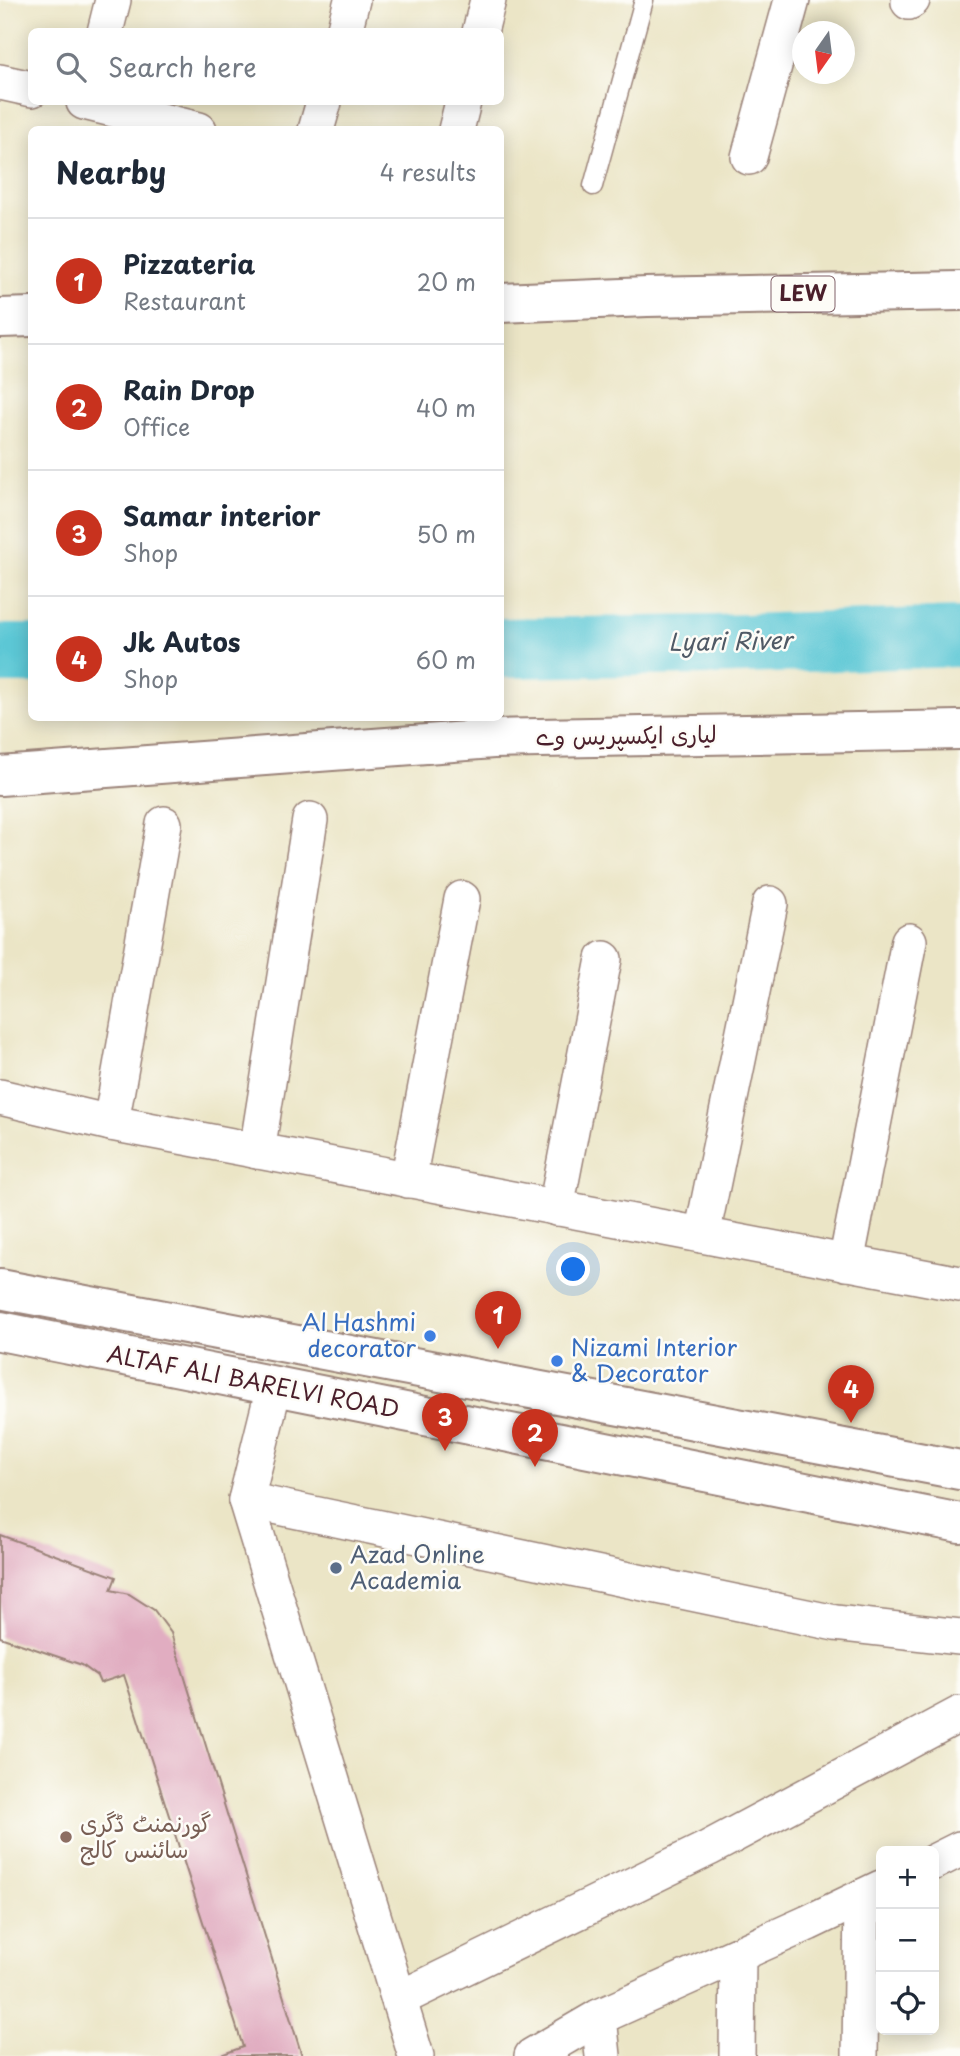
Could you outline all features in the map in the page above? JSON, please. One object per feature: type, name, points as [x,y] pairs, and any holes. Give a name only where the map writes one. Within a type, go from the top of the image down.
[{"type":"main road","name":"LEW","points":[[504,303],[647,297],[960,291]]},
{"type":"main road","points":[[0,318],[28,317]]},
{"type":"main road","name":"لیاری ایکسپریس وے","points":[[0,776],[493,739],[960,730]]},
{"type":"main road","name":"ALTAF ALI BARELVI ROAD","points":[[0,1289],[960,1470]]},
{"type":"main road","name":"ALTAF ALI BARELVI ROAD","points":[[0,1331],[960,1523]]},
{"type":"street","points":[[106,28],[113,0]]},
{"type":"street","points":[[345,28],[352,0]]},
{"type":"street","points":[[481,28],[488,0]]},
{"type":"street","points":[[749,157],[792,0]]},
{"type":"street","points":[[0,82],[28,88]]},
{"type":"street","points":[[81,126],[85,105]]},
{"type":"street","points":[[98,105],[183,126]]},
{"type":"street","points":[[317,126],[323,105]]},
{"type":"street","points":[[457,126],[462,105]]},
{"type":"street","points":[[257,1151],[310,820]]},
{"type":"street","points":[[111,1123],[164,824]]},
{"type":"street","points":[[408,1180],[462,899]]},
{"type":"street","points":[[702,1235],[770,904]]},
{"type":"street","points":[[846,1263],[909,941]]},
{"type":"street","points":[[556,1208],[604,959]]},
{"type":"street","points":[[0,1097],[111,1123],[960,1284]]},
{"type":"street","points":[[274,1387],[246,1500],[416,2056]]},
{"type":"street","points":[[246,1500],[835,1623],[960,1637]]},
{"type":"street","points":[[399,1999],[709,1847],[960,1714]]},
{"type":"street","points":[[939,1860],[960,1849]]},
{"type":"street","points":[[532,2056],[599,2017],[871,1893],[860,2056]]},
{"type":"street","points":[[737,2056],[738,1955]]},
{"type":"street","points":[[599,2017],[603,2056]]},
{"type":"lane","points":[[593,186],[644,0]]},
{"type":"building","name":"گورنمنٹ ڈگری سائنس کالج","points":[[0,1535],[116,1577],[111,1590],[129,1594],[154,1610],[171,1633],[302,2056],[218,2056],[243,2047],[124,1675],[100,1683],[97,1676],[82,1665],[0,1637]]},
{"type":"waterway","name":"Lyari River","points":[[504,648],[960,637]]},
{"type":"waterway","name":"Lyari River","points":[[0,654],[28,654]]},
{"type":"place","name":"Al Hashmi decorator","points":[[430,1336]]},
{"type":"place","name":"Pizzateria","points":[[498,1349]]},
{"type":"place","name":"Nizami Interior & Decorator","points":[[557,1361]]},
{"type":"place","name":"Jk Autos","points":[[851,1423]]},
{"type":"place","name":"Samar interior","points":[[445,1451]]},
{"type":"place","name":"Rain Drop","points":[[535,1467]]},
{"type":"place","name":"Azad Online Academia","points":[[336,1568]]},
{"type":"place","name":"گورنمنٹ ڈگری سائنس کالج","points":[[66,1837]]}]
